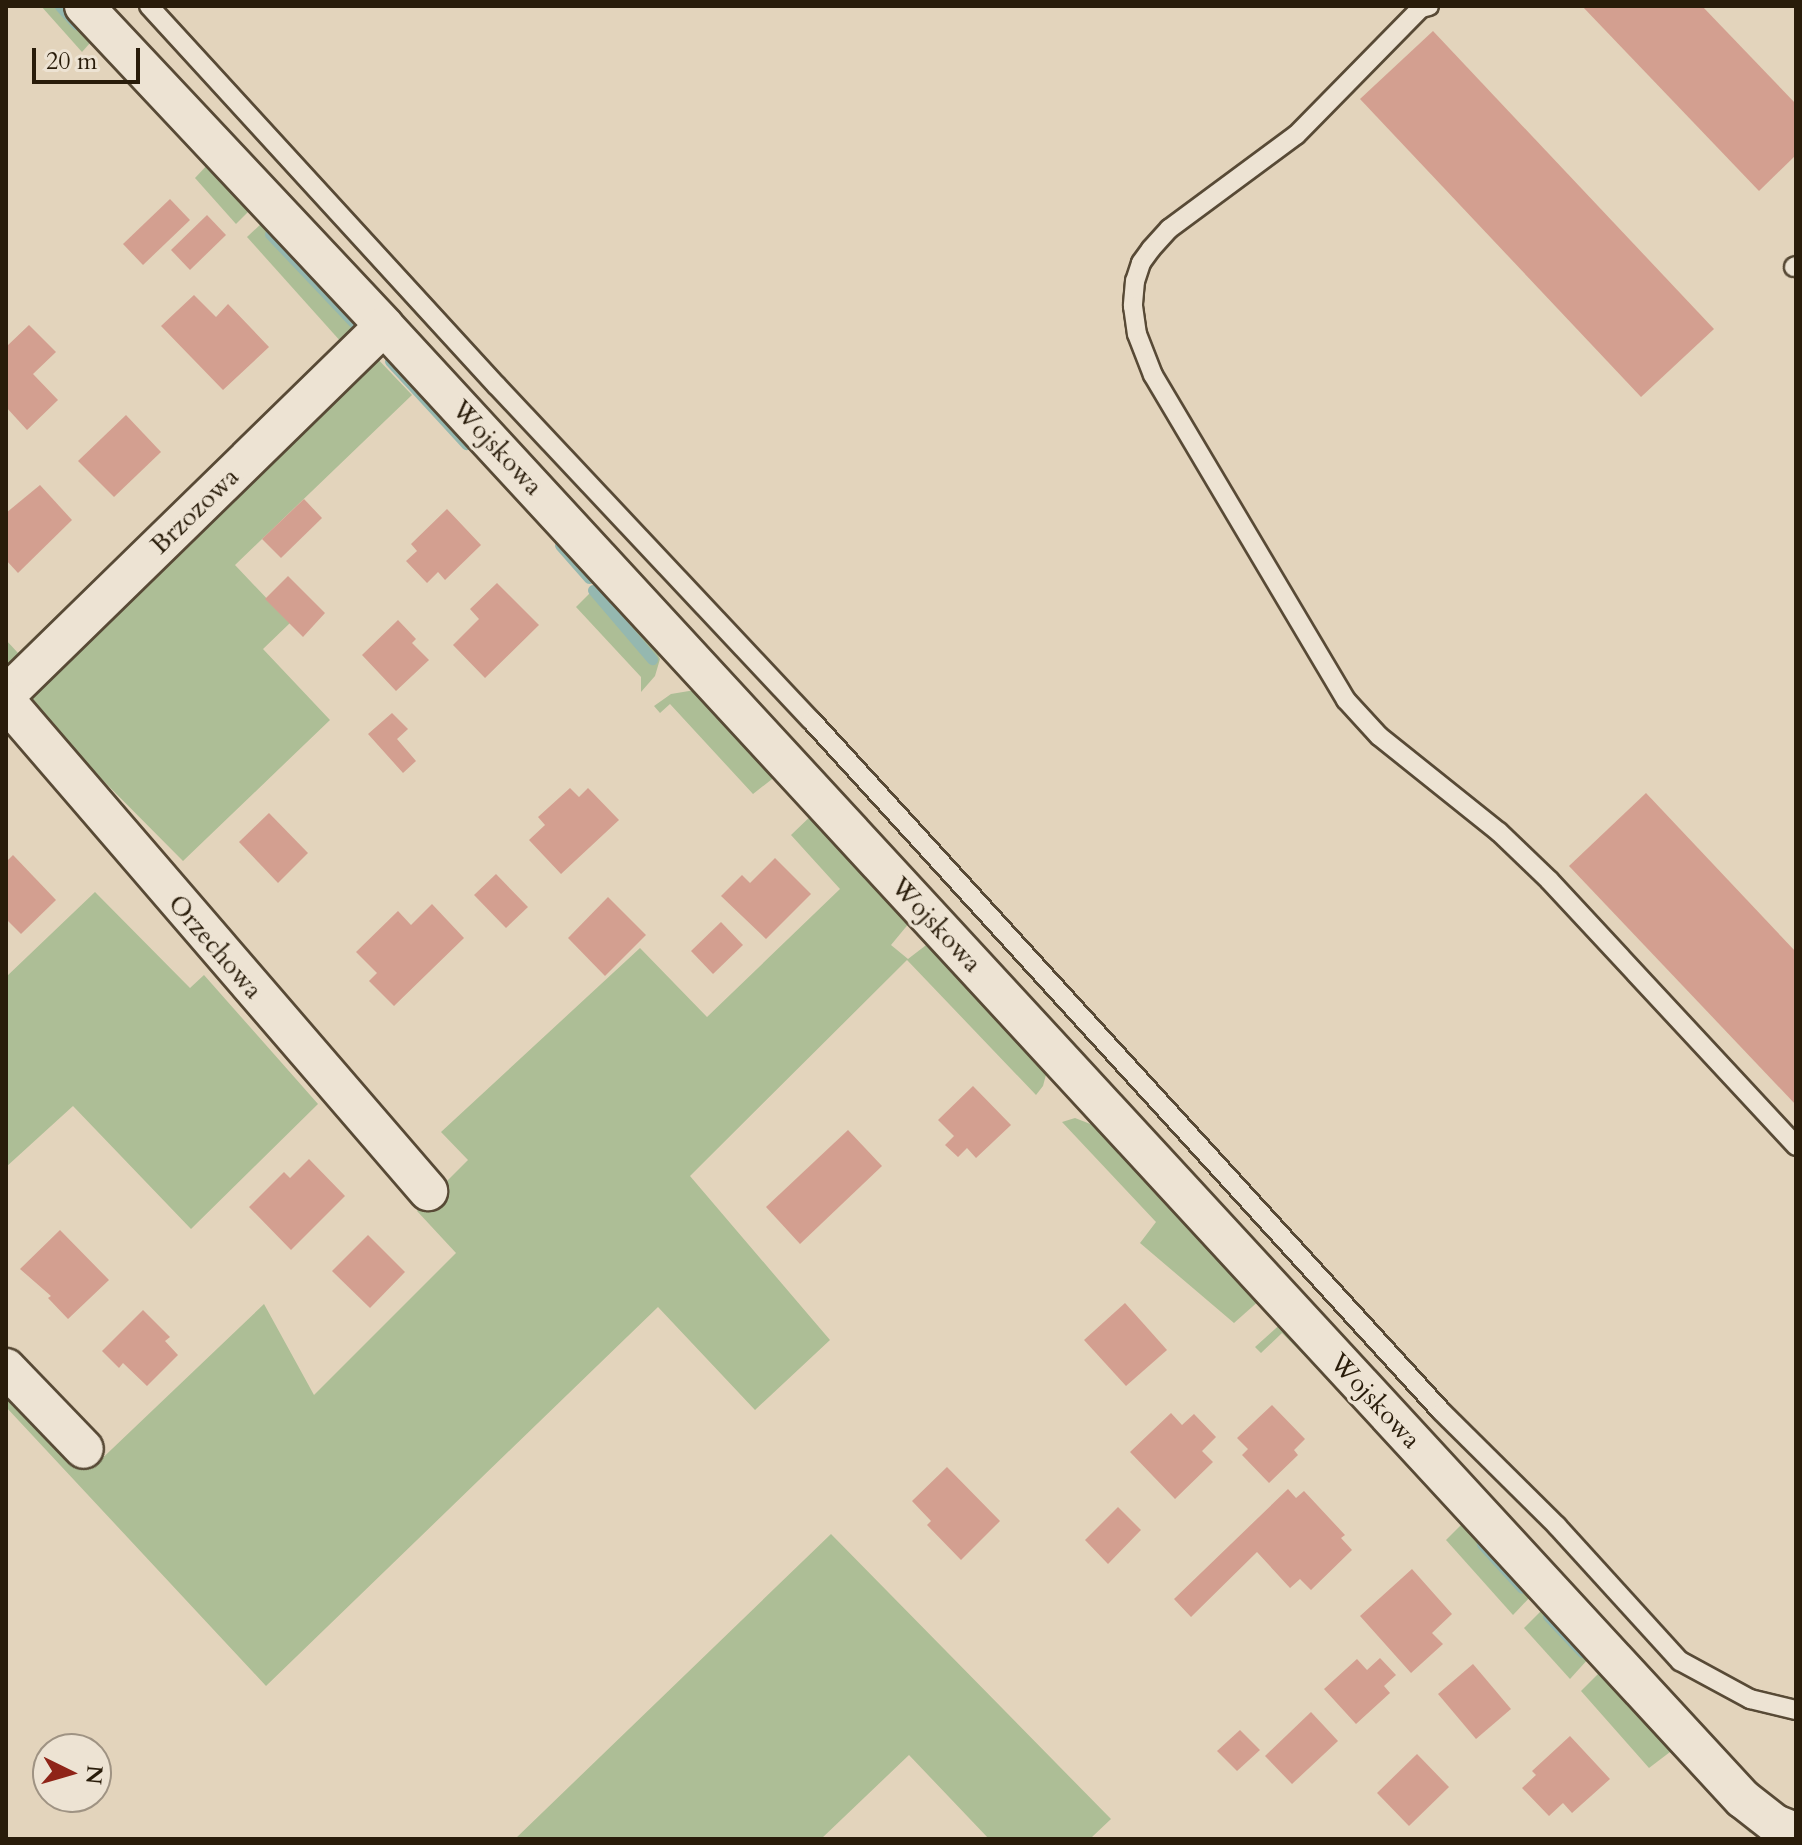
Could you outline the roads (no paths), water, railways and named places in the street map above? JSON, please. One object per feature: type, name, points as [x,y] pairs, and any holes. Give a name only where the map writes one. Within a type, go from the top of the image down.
[{"type":"street","name":"Wojskowa","points":[[84,6],[384,326],[1743,1799],[1775,1824],[1796,1832]]},
{"type":"street","name":"Brzozowa","points":[[6,698],[384,326]]},
{"type":"street","name":"Orzechowa","points":[[6,698],[428,1191]]},
{"type":"street","points":[[6,1368],[84,1449]]},
{"type":"lane","points":[[149,6],[465,352],[811,720],[1442,1412],[1557,1526],[1680,1661],[1750,1699],[1796,1710]]},
{"type":"lane","points":[[1429,6],[1421,8],[1296,135],[1169,229],[1151,249],[1141,263],[1135,281],[1133,306],[1137,334],[1153,375],[1346,700],[1379,736],[1499,832],[1549,880],[1796,1146]]},
{"type":"waterway","points":[[60,6],[77,25]]},
{"type":"waterway","points":[[270,234],[356,325]]},
{"type":"waterway","points":[[390,361],[466,444]]},
{"type":"waterway","points":[[560,545],[589,578]]},
{"type":"waterway","points":[[593,590],[652,659]]},
{"type":"waterway","points":[[1482,1544],[1522,1588]]},
{"type":"waterway","points":[[1548,1616],[1582,1652]]}]
